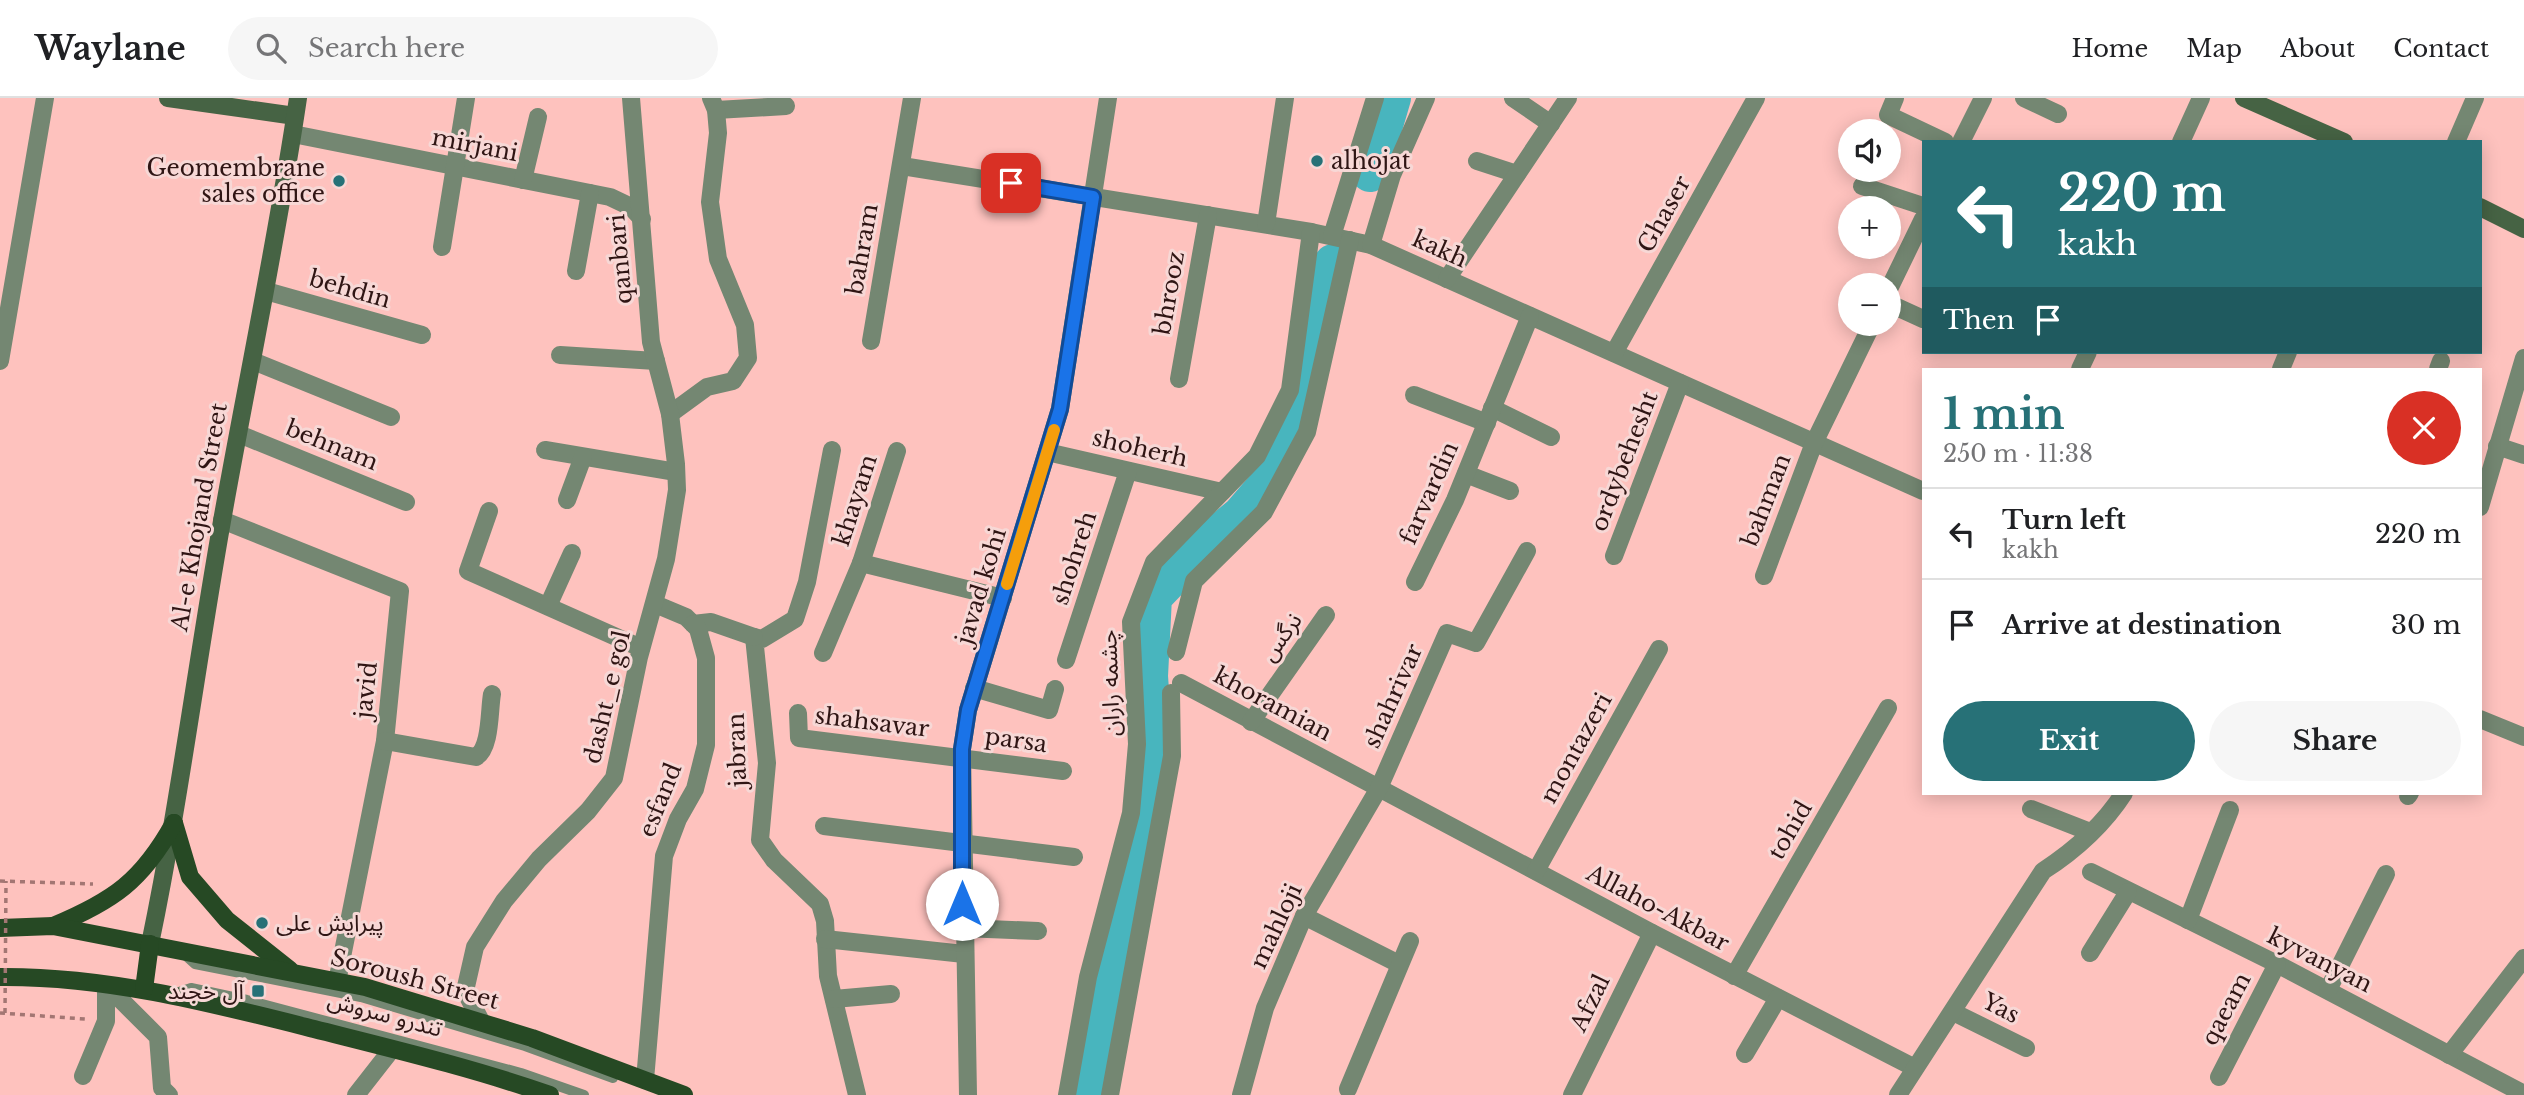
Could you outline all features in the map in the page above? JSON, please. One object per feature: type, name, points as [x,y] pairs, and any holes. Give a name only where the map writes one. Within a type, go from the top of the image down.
[{"type":"main road","points":[[53,926],[100,906],[127,886],[157,854],[174,823]]},
{"type":"main road","points":[[174,823],[190,877],[227,920],[293,972]]},
{"type":"main road","name":"Soroush Street","points":[[0,928],[53,926],[337,982],[482,1023],[684,1095]]},
{"type":"main road","points":[[144,989],[150,944]]},
{"type":"main road","points":[[0,977],[29,977],[173,994],[391,1049],[550,1095]]},
{"type":"street","points":[[0,361],[45,98]]},
{"type":"street","points":[[169,98],[295,116]]},
{"type":"street","points":[[255,111],[267,108],[276,98]]},
{"type":"street","points":[[442,247],[466,98]]},
{"type":"street","name":"qanbari","points":[[631,98],[651,342],[670,414]]},
{"type":"street","name":"bahram","points":[[871,341],[912,98]]},
{"type":"street","name":"javad kohi","points":[[968,1095],[962,757],[968,710],[1060,409],[1108,98]]},
{"type":"street","points":[[1266,224],[1284,98]]},
{"type":"street","points":[[1332,236],[1374,98]]},
{"type":"street","points":[[1371,245],[1392,175],[1426,98]]},
{"type":"street","points":[[1513,98],[1551,124]]},
{"type":"street","points":[[1447,279],[1568,98]]},
{"type":"street","name":"Ghaser","points":[[1614,353],[1756,98]]},
{"type":"street","points":[[1895,98],[1888,116],[1941,140]]},
{"type":"street","points":[[1962,140],[1983,98]]},
{"type":"street","points":[[2024,98],[2058,114]]},
{"type":"street","points":[[2181,140],[2201,98]]},
{"type":"street","points":[[2244,98],[2339,140]]},
{"type":"street","points":[[2457,140],[2474,98]]},
{"type":"street","points":[[670,414],[707,387],[733,381],[748,358],[745,325],[718,259],[710,202],[718,133],[713,104],[786,106]]},
{"type":"street","name":"mirjani","points":[[295,116],[456,166],[590,193],[631,207],[642,219]]},
{"type":"street","name":"Al-e Khojand Street","points":[[150,944],[174,823],[222,520],[266,291],[295,116]]},
{"type":"street","points":[[523,180],[538,117]]},
{"type":"street","points":[[1477,161],[1517,174]]},
{"type":"street","name":"kakh","points":[[902,166],[1266,224],[1371,245],[1922,491]]},
{"type":"street","points":[[1861,186],[1922,206]]},
{"type":"street","points":[[576,271],[590,193]]},
{"type":"street","points":[[2482,208],[2524,229]]},
{"type":"street","name":"bhrooz","points":[[1179,379],[1208,215]]},
{"type":"street","points":[[1897,273],[1921,228]]},
{"type":"street","name":"چشمه راران","points":[[1067,1095],[1088,977],[1131,813],[1137,744],[1131,622],[1154,562],[1258,456],[1290,390],[1311,232]]},
{"type":"street","points":[[1176,652],[1194,581],[1264,512],[1307,432],[1350,240]]},
{"type":"street","name":"behdin","points":[[266,291],[422,335]]},
{"type":"street","points":[[1901,309],[1922,319]]},
{"type":"street","name":"farvardin","points":[[1415,582],[1466,474],[1530,316]]},
{"type":"street","name":"bahman","points":[[1763,576],[1814,443],[1866,336]]},
{"type":"street","points":[[560,355],[656,361]]},
{"type":"street","points":[[2482,500],[2524,358]]},
{"type":"street","points":[[253,361],[391,417]]},
{"type":"street","name":"ordybehesht","points":[[1614,556],[1680,383]]},
{"type":"street","name":"farvardin","points":[[1414,395],[1489,415]]},
{"type":"street","name":"dasht_e gol","points":[[482,1023],[465,991],[475,947],[504,901],[539,859],[588,811],[614,778],[641,648],[655,604],[668,545],[677,472],[670,414]]},
{"type":"street","points":[[1489,415],[1550,437]]},
{"type":"street","name":"behnam","points":[[239,434],[406,502]]},
{"type":"street","points":[[2497,446],[2524,455]]},
{"type":"street","points":[[545,450],[677,472]]},
{"type":"street","points":[[655,604],[686,617],[693,624],[711,622],[762,639],[794,619],[807,582],[832,450]]},
{"type":"street","name":"khayam","points":[[823,653],[861,563],[897,451]]},
{"type":"street","name":"shoherh","points":[[1047,452],[1222,492]]},
{"type":"street","points":[[567,500],[583,457]]},
{"type":"street","name":"shohreh","points":[[1066,660],[1128,471]]},
{"type":"street","points":[[1466,474],[1510,491]]},
{"type":"street","points":[[489,511],[468,571],[641,648]]},
{"type":"street","name":"javid","points":[[222,520],[400,591],[385,741],[337,982]]},
{"type":"street","name":"shahrivar","points":[[1380,789],[1447,633],[1476,643],[1527,551]]},
{"type":"street","points":[[548,606],[572,552]]},
{"type":"street","name":"khayam","points":[[861,563],[1003,598]]},
{"type":"street","name":"نرگس","points":[[1251,722],[1326,615]]},
{"type":"street","name":"esfand","points":[[645,1080],[664,856],[678,819],[695,789],[706,745],[706,658],[698,629],[693,624]]},
{"type":"street","name":"jabran","points":[[754,638],[767,763],[760,840],[774,860],[820,904],[828,976],[857,1095]]},
{"type":"street","name":"montazeri","points":[[1536,871],[1659,649]]},
{"type":"street","points":[[974,688],[1049,710],[1055,689]]},
{"type":"street","name":"khoramian","points":[[1110,1095],[1172,756],[1176,688],[1251,722],[1380,789]]},
{"type":"street","points":[[385,741],[476,757],[481,754],[485,744],[492,694]]},
{"type":"street","name":"tohid","points":[[1734,976],[1888,708]]},
{"type":"street","name":"shahsavar","points":[[798,713],[799,738],[962,757]]},
{"type":"street","points":[[2482,720],[2524,737]]},
{"type":"street","name":"parsa","points":[[962,757],[1063,771]]},
{"type":"street","name":"Allaho-Akbar","points":[[1380,789],[1734,976],[1915,1068]]},
{"type":"street","name":"mahloji","points":[[1241,1095],[1265,1008],[1304,916],[1380,789]]},
{"type":"street","points":[[1898,1095],[2043,871],[2064,858],[2109,817],[2123,795]]},
{"type":"street","points":[[2031,809],[2090,832]]},
{"type":"street","points":[[2188,920],[2230,810]]},
{"type":"street","points":[[824,826],[1074,857]]},
{"type":"street","name":"kyvanyan","points":[[2091,872],[2328,990],[2524,1094]]},
{"type":"street","points":[[2328,990],[2386,874]]},
{"type":"street","points":[[2090,953],[2128,892]]},
{"type":"street","points":[[1304,916],[1399,964]]},
{"type":"street","points":[[963,928],[1038,931]]},
{"type":"street","name":"Afzal","points":[[1572,1095],[1652,933]]},
{"type":"street","points":[[825,939],[964,954]]},
{"type":"street","points":[[1348,1089],[1410,941]]},
{"type":"street","points":[[2449,1055],[2524,958]]},
{"type":"street","name":"qaeam","points":[[2218,1077],[2277,964]]},
{"type":"street","points":[[83,1076],[106,1021],[106,985]]},
{"type":"street","points":[[106,985],[158,1037],[162,1088],[169,1095]]},
{"type":"street","points":[[834,999],[891,994]]},
{"type":"street","points":[[1745,1054],[1779,998]]},
{"type":"street","name":"Yas","points":[[1954,1012],[2026,1048]]},
{"type":"street","points":[[356,1095],[391,1049]]},
{"type":"lane","points":[[179,950],[195,964],[360,997],[525,1046],[658,1095]]},
{"type":"lane","name":"تندرو سروش","points":[[173,994],[191,988],[247,1000],[521,1073],[584,1095]]},
{"type":"path","points":[[106,1021],[3,1013],[3,881],[127,886]]},
{"type":"waterway","points":[[1370,173],[1392,98]]},
{"type":"waterway","points":[[1092,1095],[1102,1018],[1145,818],[1153,735],[1149,676],[1153,597],[1196,552],[1241,515],[1266,486],[1292,434],[1333,263]]},
{"type":"slow traffic","points":[[1007,584],[1054,430]]},
{"type":"place","name":"alhojat","points":[[1317,161]]},
{"type":"place","name":"Geomembrane sales office","points":[[339,181]]},
{"type":"place","name":"پیرایش علی","points":[[262,923]]},
{"type":"place","name":"آل خجند","points":[[258,991]]},
{"type":"route","points":[[962,904],[962,749],[968,710],[1060,409],[1093,197],[1011,183]]}]
